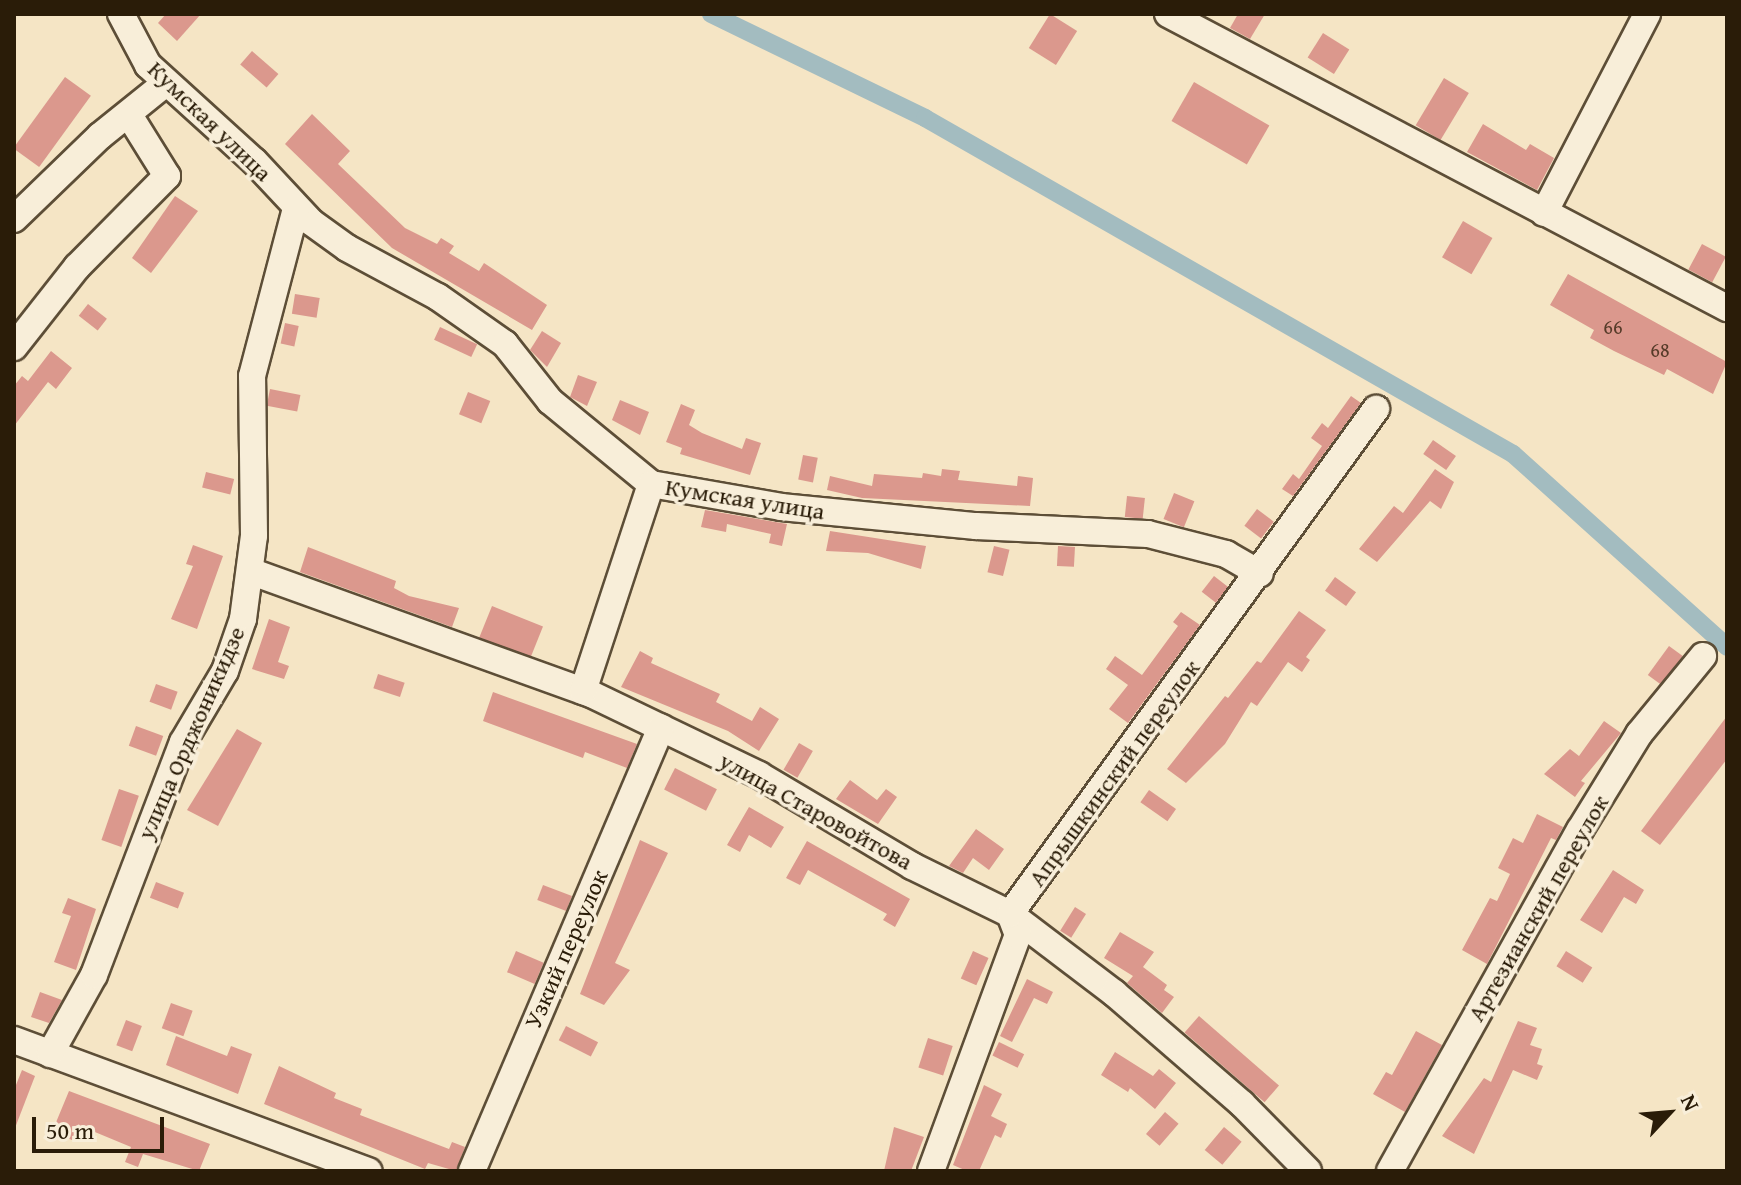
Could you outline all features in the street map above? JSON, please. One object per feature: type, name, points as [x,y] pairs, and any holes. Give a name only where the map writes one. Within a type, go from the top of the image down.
[{"type":"street","name":"Кумская улица","points":[[121,14],[148,65],[254,161],[296,208],[347,248],[438,297],[505,344],[550,401],[651,484],[781,507],[976,526],[1148,534],[1226,554],[1260,574]]},
{"type":"street","points":[[1168,14],[1727,308]]},
{"type":"street","points":[[1544,213],[1647,14]]},
{"type":"street","points":[[14,219],[100,136],[166,83]]},
{"type":"street","points":[[14,347],[77,267],[167,176],[129,115]]},
{"type":"street","name":"улица Орджоникидзе","points":[[50,1054],[94,975],[183,742],[225,671],[243,619],[252,572],[252,376],[296,208]]},
{"type":"street","name":"Апрышкинский переулок","points":[[1010,914],[1260,574],[1376,409]]},
{"type":"street","points":[[583,691],[651,484]]},
{"type":"street","name":"улица Старовойтова","points":[[252,572],[583,691],[759,775],[912,866],[1010,914],[1125,1003],[1242,1104],[1308,1171]]},
{"type":"street","name":"Артезианский переулок","points":[[1390,1171],[1580,830],[1639,734],[1703,656]]},
{"type":"street","name":"Узкий переулок","points":[[472,1171],[661,728]]},
{"type":"street","points":[[931,1171],[1018,935],[1010,914]]},
{"type":"street","points":[[14,1040],[369,1171]]},
{"type":"building","points":[[166,14],[201,14],[177,41],[158,23]]},
{"type":"building","points":[[1050,14],[1077,31],[1056,65],[1029,48]]},
{"type":"building","points":[[1238,14],[1265,14],[1250,39],[1230,28]]},
{"type":"building","points":[[1323,33],[1349,49],[1334,74],[1308,58]]},
{"type":"building","points":[[252,51],[278,74],[267,88],[240,65]]},
{"type":"building","points":[[65,77],[91,96],[39,167],[14,147]]},
{"type":"building","points":[[1444,78],[1469,93],[1441,140],[1416,125]]},
{"type":"building","points":[[1194,82],[1269,126],[1247,164],[1172,121]]},
{"type":"building","points":[[312,114],[350,151],[338,164],[405,228],[437,244],[441,238],[454,246],[449,253],[479,271],[484,263],[547,305],[532,330],[392,248],[285,144]]},
{"type":"building","points":[[1483,124],[1526,150],[1530,144],[1554,158],[1537,190],[1467,152]]},
{"type":"building","points":[[175,196],[198,211],[151,273],[132,258]]},
{"type":"building","points":[[1463,221],[1492,238],[1471,274],[1442,257]]},
{"type":"building","points":[[1702,244],[1726,257],[1712,282],[1688,270]]},
{"type":"building","points":[[1568,274],[1727,362],[1713,394],[1667,369],[1664,375],[1590,338],[1594,330],[1550,305]]},
{"type":"building","points":[[295,294],[320,298],[317,318],[292,314]]},
{"type":"building","points":[[88,304],[107,319],[98,331],[79,316]]},
{"type":"building","points":[[285,323],[299,326],[294,346],[281,344]]},
{"type":"building","points":[[440,327],[477,344],[471,357],[434,340]]},
{"type":"building","points":[[542,331],[561,343],[547,367],[530,350]]},
{"type":"building","points":[[51,351],[72,368],[56,389],[48,382],[14,426],[14,386],[22,376],[28,381]]},
{"type":"building","points":[[578,375],[597,382],[587,406],[570,397]]},
{"type":"building","points":[[270,389],[300,395],[297,412],[267,406]]},
{"type":"building","points":[[468,392],[490,401],[481,423],[459,414]]},
{"type":"building","points":[[1351,396],[1361,403],[1293,496],[1282,489],[1293,474],[1299,479],[1322,446],[1311,438],[1322,423],[1328,428]]},
{"type":"building","points":[[620,400],[649,412],[640,435],[612,420]]},
{"type":"building","points":[[681,404],[695,410],[689,425],[702,433],[742,449],[746,438],[761,443],[750,475],[680,454],[682,448],[666,442]]},
{"type":"building","points":[[1433,440],[1456,456],[1446,470],[1423,454]]},
{"type":"building","points":[[803,455],[818,458],[813,482],[798,480]]},
{"type":"building","points":[[942,469],[960,471],[958,480],[1017,486],[1018,476],[1033,478],[1030,506],[862,498],[827,490],[830,476],[872,486],[874,474],[922,478],[923,473],[941,476]]},
{"type":"building","points":[[1435,469],[1454,482],[1441,509],[1430,501],[1377,562],[1359,549],[1394,506],[1403,513]]},
{"type":"building","points":[[206,472],[234,479],[230,495],[202,488]]},
{"type":"building","points":[[1174,493],[1194,501],[1184,527],[1164,519]]},
{"type":"building","points":[[1127,496],[1145,498],[1143,519],[1125,517]]},
{"type":"building","points":[[1257,509],[1274,522],[1261,538],[1244,526]]},
{"type":"building","points":[[705,510],[787,524],[782,546],[769,543],[771,534],[727,524],[726,532],[701,527]]},
{"type":"building","points":[[830,531],[926,546],[921,569],[868,553],[826,551]]},
{"type":"building","points":[[193,545],[223,556],[197,629],[171,619],[193,566],[186,564]]},
{"type":"building","points":[[994,546],[1010,550],[1003,576],[987,572]]},
{"type":"building","points":[[1058,546],[1075,547],[1074,567],[1057,566]]},
{"type":"building","points":[[308,547],[396,581],[394,588],[409,596],[459,608],[452,627],[300,572]]},
{"type":"building","points":[[1214,576],[1228,587],[1216,603],[1202,592]]},
{"type":"building","points":[[1335,577],[1356,592],[1346,606],[1325,591]]},
{"type":"building","points":[[492,606],[543,627],[530,658],[479,638]]},
{"type":"building","points":[[1299,611],[1326,630],[1306,657],[1310,660],[1302,672],[1288,662],[1257,706],[1251,702],[1225,744],[1186,783],[1167,769],[1225,696],[1228,698],[1257,661],[1261,663]]},
{"type":"building","points":[[1181,612],[1200,625],[1128,723],[1109,709],[1128,685],[1106,669],[1115,656],[1142,675],[1178,626],[1173,622]]},
{"type":"building","points":[[269,619],[290,627],[278,662],[289,666],[284,679],[252,669]]},
{"type":"building","points":[[1669,646],[1683,656],[1662,685],[1648,675]]},
{"type":"building","points":[[640,651],[653,658],[651,663],[720,694],[716,702],[752,721],[760,707],[779,719],[759,751],[728,731],[621,687]]},
{"type":"building","points":[[378,674],[405,683],[400,697],[373,688]]},
{"type":"building","points":[[156,684],[178,692],[171,710],[150,702]]},
{"type":"building","points":[[493,692],[637,744],[627,768],[585,752],[583,758],[483,721]]},
{"type":"building","points":[[1727,716],[1727,759],[1660,845],[1641,831]]},
{"type":"building","points":[[1604,721],[1621,733],[1581,781],[1585,783],[1575,797],[1544,774],[1570,749],[1579,756]]},
{"type":"building","points":[[136,726],[163,736],[156,756],[129,746]]},
{"type":"building","points":[[237,729],[262,743],[218,826],[187,810]]},
{"type":"building","points":[[799,743],[813,751],[797,778],[784,770]]},
{"type":"building","points":[[675,768],[717,789],[706,811],[664,789]]},
{"type":"building","points":[[850,780],[877,800],[886,789],[897,797],[878,824],[836,799]]},
{"type":"building","points":[[119,789],[139,796],[121,847],[101,840]]},
{"type":"building","points":[[1149,790],[1176,809],[1167,821],[1140,802]]},
{"type":"building","points":[[749,807],[784,827],[771,848],[749,835],[740,852],[727,845]]},
{"type":"building","points":[[1537,814],[1563,827],[1556,840],[1551,838],[1487,964],[1462,950],[1490,898],[1497,901],[1510,874],[1498,868],[1513,838],[1523,843]]},
{"type":"building","points":[[976,829],[1004,849],[989,870],[973,858],[963,873],[949,866]]},
{"type":"building","points":[[640,840],[668,853],[615,963],[630,970],[604,1005],[580,994]]},
{"type":"building","points":[[807,841],[910,899],[895,927],[883,920],[887,914],[808,870],[800,885],[786,878]]},
{"type":"building","points":[[1613,870],[1644,890],[1636,904],[1624,897],[1602,933],[1580,920]]},
{"type":"building","points":[[156,882],[184,893],[178,909],[150,898]]},
{"type":"building","points":[[543,885],[572,896],[566,911],[537,900]]},
{"type":"building","points":[[68,898],[96,909],[76,970],[54,962],[71,916],[62,913]]},
{"type":"building","points":[[1075,907],[1086,914],[1071,938],[1060,931]]},
{"type":"building","points":[[1120,932],[1154,952],[1143,967],[1167,985],[1164,990],[1174,997],[1162,1013],[1127,983],[1133,976],[1104,958]]},
{"type":"building","points":[[516,951],[544,963],[535,984],[507,972]]},
{"type":"building","points":[[973,951],[989,958],[976,985],[961,978]]},
{"type":"building","points":[[1566,951],[1592,967],[1583,983],[1556,966]]},
{"type":"building","points":[[1027,979],[1053,992],[1047,1004],[1034,998],[1012,1042],[1000,1036]]},
{"type":"building","points":[[40,992],[62,1000],[49,1023],[31,1017]]},
{"type":"building","points":[[171,1003],[193,1011],[183,1036],[162,1028]]},
{"type":"building","points":[[1199,1016],[1279,1086],[1265,1102],[1185,1033]]},
{"type":"building","points":[[126,1020],[142,1026],[132,1051],[116,1045]]},
{"type":"building","points":[[1518,1021],[1537,1028],[1530,1045],[1542,1049],[1537,1064],[1543,1066],[1537,1080],[1513,1070],[1474,1154],[1442,1136],[1484,1078],[1491,1082]]},
{"type":"building","points":[[566,1026],[598,1042],[591,1057],[559,1040]]},
{"type":"building","points":[[1416,1031],[1442,1045],[1405,1112],[1373,1094],[1386,1072],[1392,1075]]},
{"type":"building","points":[[176,1036],[227,1056],[231,1046],[252,1054],[238,1094],[166,1065]]},
{"type":"building","points":[[928,1038],[953,1046],[943,1076],[918,1067]]},
{"type":"building","points":[[999,1042],[1024,1054],[1018,1068],[992,1055]]},
{"type":"building","points":[[1115,1052],[1153,1076],[1159,1069],[1176,1083],[1155,1109],[1130,1088],[1128,1092],[1101,1075]]},
{"type":"building","points":[[279,1066],[336,1093],[334,1098],[362,1109],[360,1115],[449,1149],[452,1142],[465,1147],[456,1171],[428,1163],[425,1169],[264,1104]]},
{"type":"building","points":[[22,1070],[35,1076],[15,1128],[14,1090]]},
{"type":"building","points":[[984,1085],[1002,1094],[991,1116],[1007,1124],[1001,1138],[995,1135],[979,1171],[967,1171],[953,1165]]},
{"type":"building","points":[[69,1091],[210,1144],[199,1171],[143,1154],[138,1167],[125,1162],[131,1147],[78,1125],[72,1140],[52,1132]]},
{"type":"building","points":[[1165,1112],[1179,1124],[1160,1146],[1146,1134]]},
{"type":"building","points":[[894,1127],[924,1137],[911,1171],[884,1171]]},
{"type":"building","points":[[1224,1127],[1242,1142],[1222,1165],[1205,1150]]},
{"type":"waterway","points":[[711,14],[925,118],[1513,454],[1727,647]]}]
